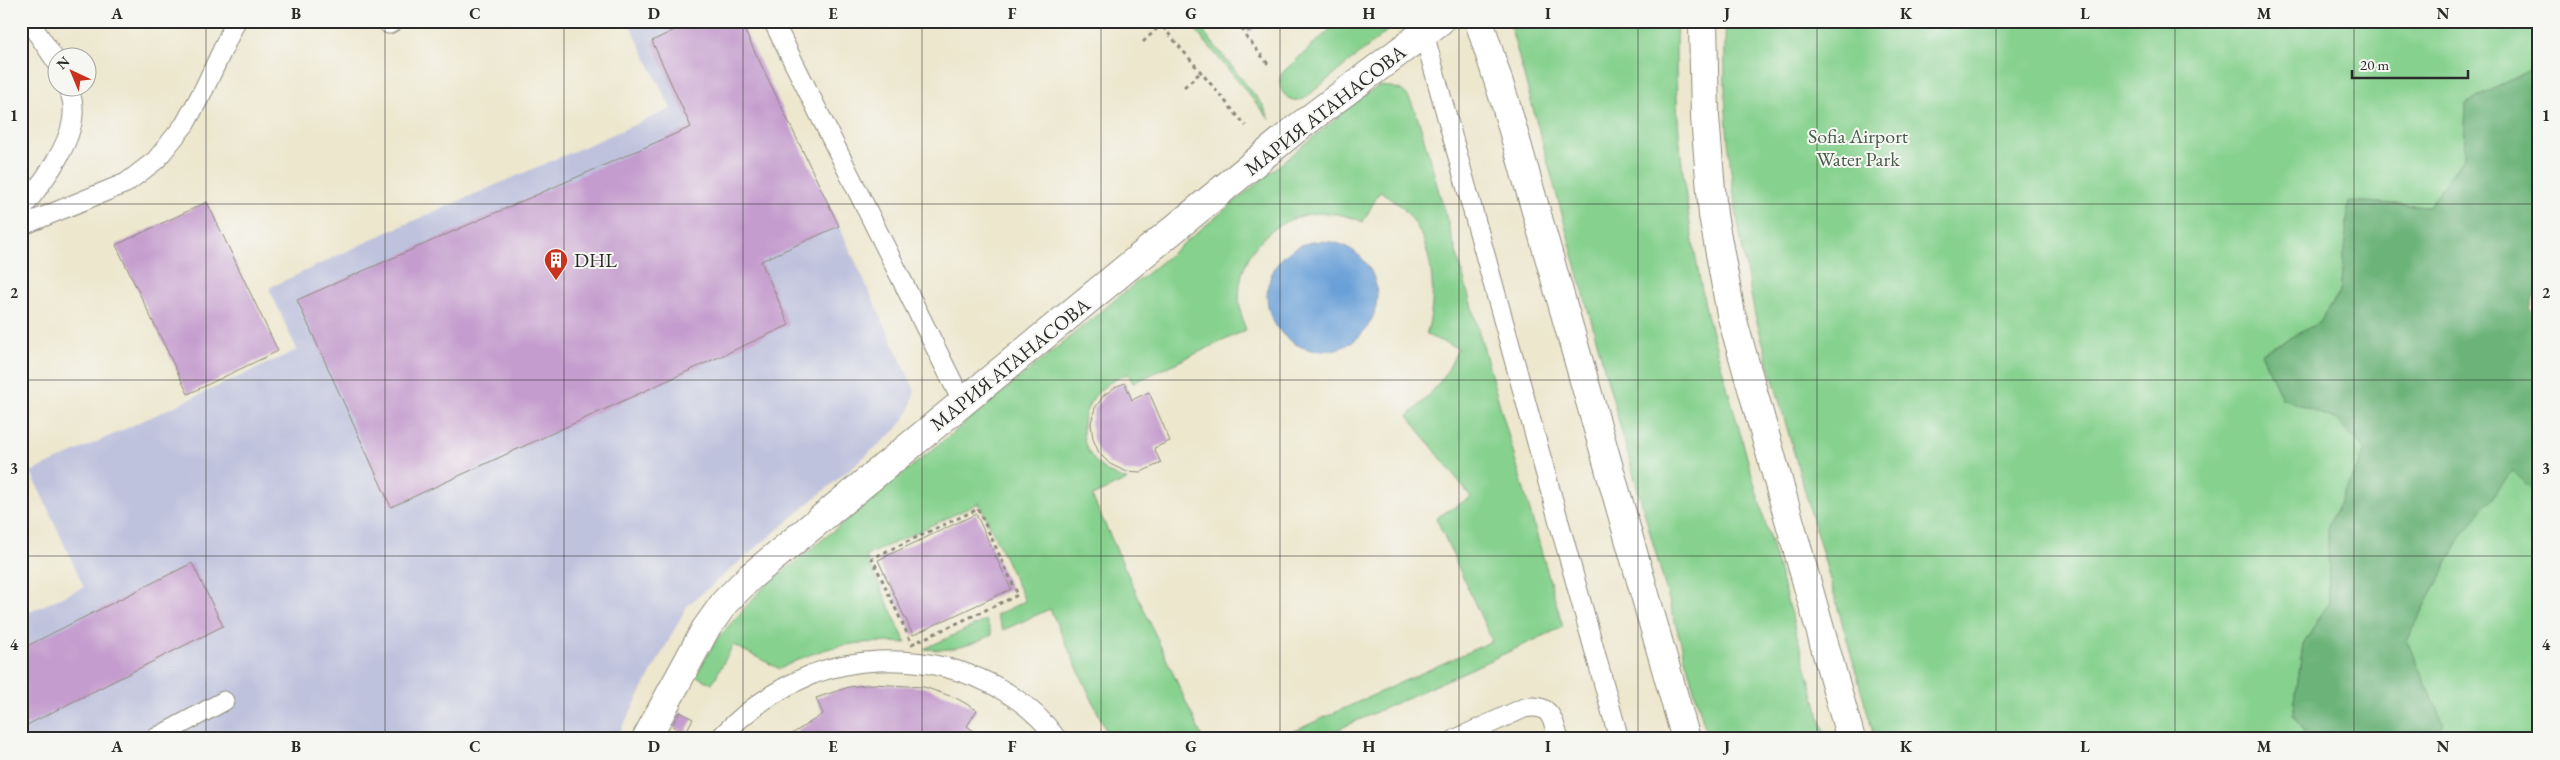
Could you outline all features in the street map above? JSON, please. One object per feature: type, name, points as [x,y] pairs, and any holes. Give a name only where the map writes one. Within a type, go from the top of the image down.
[{"type":"main road","points":[[1479,21],[1508,111],[1686,739]]},
{"type":"main road","points":[[1703,21],[1704,116],[1712,215],[1731,314],[1851,739]]},
{"type":"main road","name":"МАРИЯ АТАНАСОВА","points":[[646,739],[705,630],[725,602],[750,577],[1296,129],[1432,28]]},
{"type":"lane","points":[[29,21],[48,49]]},
{"type":"lane","points":[[21,226],[126,183],[156,160],[189,117],[236,21]]},
{"type":"lane","points":[[773,21],[963,403]]},
{"type":"lane","points":[[1432,28],[1618,739]]},
{"type":"lane","points":[[21,210],[51,170],[67,138],[74,108],[71,98]]},
{"type":"lane","points":[[720,739],[761,702],[812,674],[847,665],[887,661],[929,664],[979,679],[1018,700],[1037,716],[1058,739]]},
{"type":"lane","points":[[154,739],[224,701]]},
{"type":"lane","points":[[1456,739],[1524,708],[1534,706],[1550,713],[1559,739]]},
{"type":"path","points":[[1158,21],[1252,133]]},
{"type":"path","points":[[1239,21],[1245,35],[1268,64]]},
{"type":"path","points":[[1143,42],[1161,25]]},
{"type":"path","points":[[1184,87],[1201,72]]},
{"type":"path","points":[[978,509],[1018,595],[912,644],[872,558],[978,509]]},
{"type":"shaded area","points":[[643,21],[740,21],[839,226],[915,391],[909,412],[896,430],[687,606],[616,739],[21,739],[21,616],[84,587],[31,472],[297,350],[269,288],[392,230],[671,109],[631,27]]},
{"type":"green space","points":[[1188,21],[1195,21],[1263,105],[1270,120]]},
{"type":"green space","points":[[1339,21],[1395,21],[1386,32],[1304,99],[1292,100],[1288,98],[1281,89],[1280,78],[1282,73]]},
{"type":"green space","points":[[1509,21],[1677,21],[1676,58],[1679,132],[1687,206],[1707,315],[1826,739],[1708,739]]},
{"type":"green space","name":"Sofia Airport Water Park","points":[[1726,21],[2539,21],[2539,65],[2466,104],[2464,157],[2429,206],[2349,201],[2340,291],[2320,322],[2261,353],[2282,398],[2335,419],[2366,450],[2328,526],[2329,602],[2303,645],[2293,715],[2308,739],[1875,739],[1755,315],[1735,206],[1727,132],[1725,95]]},
{"type":"green space","points":[[2539,65],[2539,282],[2530,309],[2539,317],[2539,497],[2513,471],[2462,535],[2407,641],[2444,725],[2427,739],[2308,739],[2293,715],[2303,645],[2329,602],[2328,526],[2366,450],[2335,419],[2282,398],[2261,353],[2320,322],[2340,292],[2349,201],[2429,206],[2464,157],[2466,104]]},
{"type":"green space","points":[[1379,86],[1395,88],[1405,93],[1412,103],[1418,118],[1563,627],[1317,739],[1277,739],[1492,641],[1436,518],[1471,497],[1408,416],[1437,385],[1449,368],[1458,348],[1426,335],[1432,305],[1431,272],[1428,255],[1416,225],[1395,201],[1380,191],[1363,222],[1336,214],[1310,214],[1286,222],[1266,235],[1251,254],[1242,276],[1239,302],[1246,330],[1133,383],[1128,374],[1109,384],[1095,397],[1086,412],[1083,428],[1085,444],[1094,459],[1107,471],[1127,480],[1092,496],[1203,739],[1110,739],[1050,609],[1003,630],[996,615],[1025,601],[979,503],[866,556],[906,643],[872,642],[826,649],[780,669],[733,645],[712,684],[696,676],[716,640],[760,591],[1361,98]]},
{"type":"green space","points":[[2513,470],[2539,497],[2539,739],[2427,739],[2443,725],[2407,641],[2462,535]]},
{"type":"green space","points":[[986,620],[992,635],[959,647],[942,650],[924,649]]},
{"type":"water","points":[[1322,241],[1343,245],[1361,257],[1373,275],[1377,296],[1373,317],[1361,335],[1343,347],[1322,351],[1301,347],[1283,335],[1271,317],[1267,296],[1271,275],[1283,257],[1301,245]]},
{"type":"building","name":"DHL","points":[[693,21],[740,21],[839,226],[761,261],[789,325],[391,507],[297,300],[691,127],[652,41]]},
{"type":"building","points":[[1244,21],[1275,21],[1248,32]]},
{"type":"building","points":[[207,202],[278,351],[188,394],[116,245]]},
{"type":"building","points":[[1125,383],[1132,400],[1149,392],[1170,441],[1154,448],[1161,463],[1141,472],[1125,471],[1110,464],[1099,453],[1093,439],[1091,423],[1095,408],[1104,395]]},
{"type":"building","points":[[976,514],[1011,589],[913,635],[878,560]]},
{"type":"building","points":[[192,563],[223,626],[21,728],[21,649]]},
{"type":"building","points":[[874,684],[924,687],[956,698],[977,710],[967,726],[984,739],[784,739],[823,714],[816,698],[849,687]]},
{"type":"building","points":[[680,712],[693,719],[685,733],[672,726]]},
{"type":"place","name":"DHL","points":[[556,281]]}]
